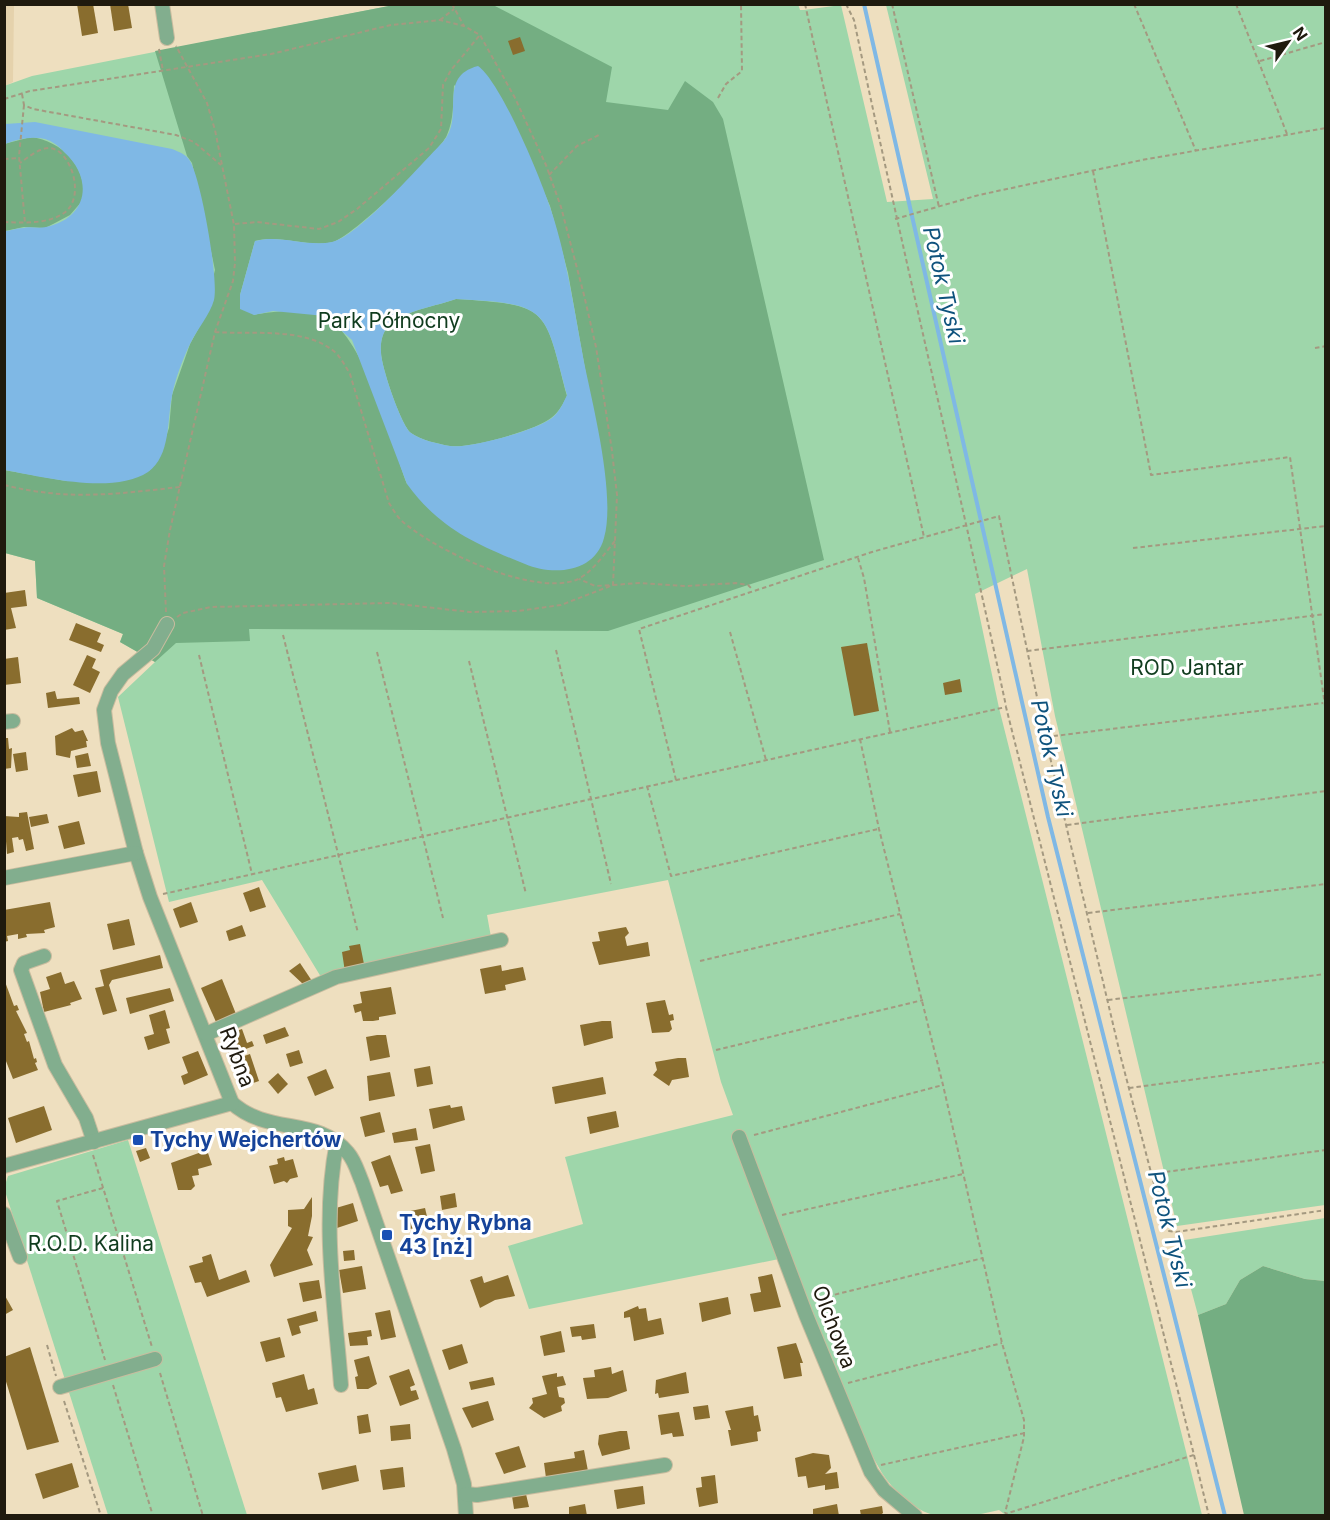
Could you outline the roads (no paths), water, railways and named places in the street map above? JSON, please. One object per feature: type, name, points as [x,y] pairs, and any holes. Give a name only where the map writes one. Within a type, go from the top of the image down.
[{"type":"street","points":[[162,4],[171,42]]},
{"type":"street","name":"Rybna","points":[[167,624],[153,649],[123,674],[111,691],[104,710],[108,743],[136,853],[150,897],[232,1103],[244,1114],[275,1125],[314,1130],[337,1142],[350,1155],[363,1182],[454,1449],[465,1494],[466,1515]]},
{"type":"street","points":[[4,878],[136,853]]},
{"type":"street","points":[[206,1034],[336,977],[501,940]]},
{"type":"street","points":[[44,956],[24,963],[21,970],[55,1065],[86,1118],[91,1143]]},
{"type":"street","points":[[4,1166],[232,1103]]},
{"type":"street","name":"Olchowa","points":[[739,1138],[871,1473],[884,1490],[915,1515]]},
{"type":"street","points":[[337,1142],[330,1179],[331,1244],[341,1385]]},
{"type":"street","points":[[4,1214],[20,1257]]},
{"type":"street","points":[[60,1387],[155,1359]]},
{"type":"street","points":[[465,1494],[477,1495],[665,1464]]},
{"type":"water","points":[[478,66],[498,91],[508,110],[545,193],[566,264],[602,451],[607,499],[607,520],[599,550],[592,559],[572,569],[536,568],[474,542],[445,523],[419,499],[407,484],[352,340],[325,316],[273,311],[254,315],[240,309],[240,295],[255,241],[274,239],[313,243],[332,242],[357,227],[373,214],[443,142],[452,121],[455,88],[458,79],[465,71]],"holes":[[[456,299],[487,301],[526,309],[538,316],[547,328],[567,395],[562,405],[554,416],[544,423],[518,433],[472,445],[450,446],[411,433],[397,408],[388,382],[381,352],[384,332],[399,319],[422,309]]]},
{"type":"water","points":[[35,122],[172,149],[188,159],[199,188],[212,252],[214,300],[190,344],[177,376],[167,437],[161,457],[148,472],[133,479],[116,482],[78,482],[5,470],[5,231],[26,227],[43,228],[60,222],[71,215],[78,206],[83,185],[74,163],[50,141],[35,138],[20,139],[5,144],[5,124]]},
{"type":"waterway","name":"Potok Tyski","points":[[864,4],[1048,817],[1225,1516]]},
{"type":"place","name":"Tychy Wejchertów","points":[[138,1140]]},
{"type":"place","name":"Tychy Rybna 43 [nż]","points":[[387,1235]]},
{"type":"park label","name":"Park Północny","points":[[389,321]]},
{"type":"park label","name":"ROD Jantar","points":[[1187,668]]},
{"type":"park label","name":"R.O.D. Kalina","points":[[91,1244]]}]
